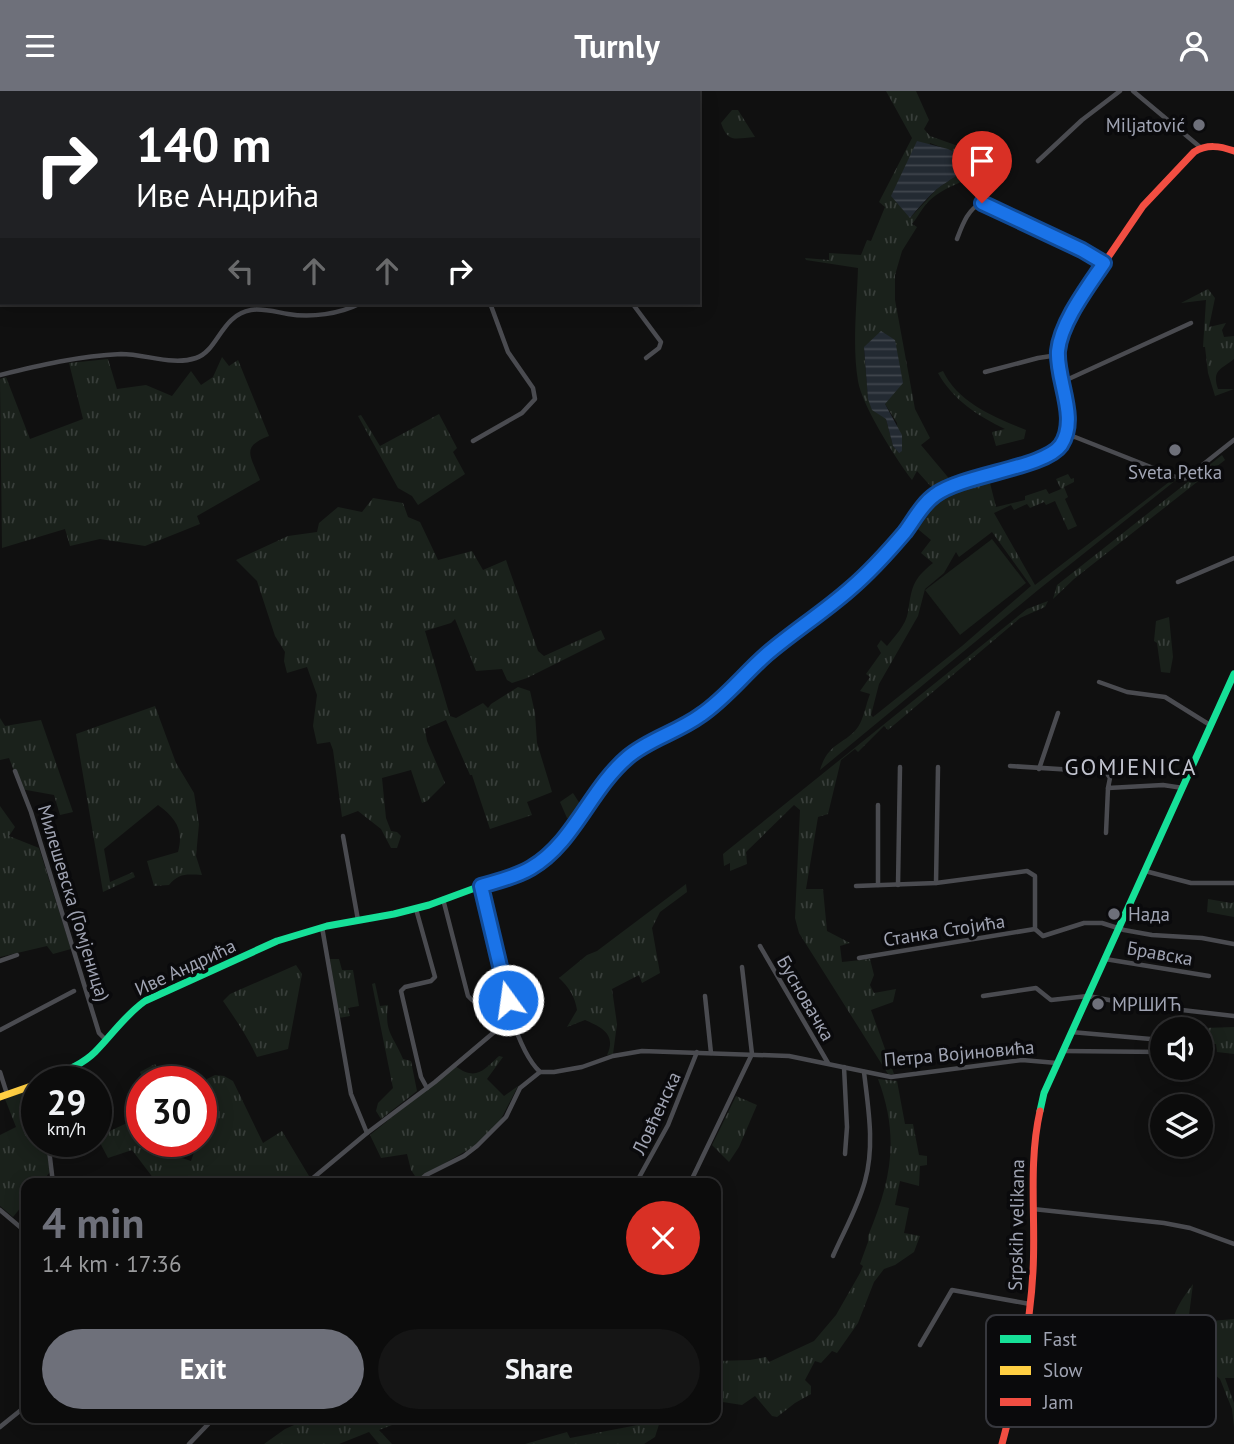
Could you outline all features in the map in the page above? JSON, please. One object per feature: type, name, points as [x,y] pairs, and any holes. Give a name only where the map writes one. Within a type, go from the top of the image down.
[{"type":"street","points":[[1038,161],[1082,120],[1120,91]]},
{"type":"street","points":[[1133,91],[1200,147]]},
{"type":"street","points":[[1234,151],[1215,146],[1200,147],[1151,197],[1082,296],[1062,337],[1058,355],[1067,416],[1065,436],[1075,437],[1181,479],[1186,478],[1234,440]]},
{"type":"street","points":[[957,239],[970,212],[977,204],[982,203],[1104,263]]},
{"type":"street","points":[[0,375],[51,362],[92,356],[134,354],[172,361],[194,359],[204,354],[227,324],[246,311],[292,315],[334,313],[356,305]]},
{"type":"street","points":[[473,441],[522,413],[535,398],[533,388],[508,352],[491,305]]},
{"type":"street","points":[[633,305],[661,342],[657,350],[646,358]]},
{"type":"street","points":[[1061,382],[1191,323]]},
{"type":"street","points":[[985,372],[1058,355]]},
{"type":"street","name":"Иве Андрића","points":[[75,1066],[106,1040],[128,1013],[145,1001],[277,941],[322,927],[415,909],[522,873],[545,858],[564,838],[619,765],[637,751],[689,724],[707,711],[767,655],[849,590],[901,536],[932,497],[968,480],[1044,457],[1058,448],[1065,436]]},
{"type":"street","points":[[1178,582],[1234,558]]},
{"type":"street","name":"Srpskih velikana","points":[[1028,1315],[1034,1240],[1034,1134],[1044,1093],[1234,674]]},
{"type":"street","points":[[1100,681],[1127,692],[1165,697],[1212,726]]},
{"type":"street","points":[[1039,769],[1058,713]]},
{"type":"street","points":[[1010,766],[1107,773],[1110,778],[1106,833]]},
{"type":"street","points":[[898,885],[900,767]]},
{"type":"street","points":[[936,883],[938,767]]},
{"type":"street","name":"Милешевска (Гомјеница)","points":[[15,771],[26,797],[99,1033],[106,1040]]},
{"type":"street","points":[[1108,788],[1163,785],[1183,788]]},
{"type":"street","points":[[878,805],[878,884]]},
{"type":"street","points":[[343,836],[358,920]]},
{"type":"street","points":[[1145,871],[1191,883],[1234,883]]},
{"type":"street","points":[[856,886],[936,883],[1001,873],[1031,872],[1035,876],[1035,929]]},
{"type":"street","points":[[423,1178],[477,1146],[506,1117],[522,1085],[540,1072],[525,1053],[512,1017],[481,886]]},
{"type":"street","points":[[443,899],[468,996],[483,1005],[493,1032]]},
{"type":"street","points":[[415,909],[435,977],[432,981],[407,986],[401,991],[421,1077],[427,1088]]},
{"type":"street","name":"Станка Стојића","points":[[859,957],[1035,929],[1040,935],[1047,937],[1084,923],[1102,923],[1119,928]]},
{"type":"street","points":[[322,927],[351,1094],[367,1133]]},
{"type":"street","points":[[1119,928],[1152,935],[1234,944]]},
{"type":"street","name":"Бусновачка","points":[[760,946],[829,1064]]},
{"type":"street","points":[[0,961],[17,955]]},
{"type":"street","name":"Бравска","points":[[1105,959],[1209,976]]},
{"type":"street","points":[[692,1178],[752,1054],[742,967]]},
{"type":"street","points":[[983,996],[1031,987],[1040,989],[1051,1000],[1088,996],[1130,1004],[1234,1016]]},
{"type":"street","points":[[0,1030],[74,991]]},
{"type":"street","points":[[705,996],[711,1053]]},
{"type":"street","points":[[313,1178],[512,1017]]},
{"type":"street","points":[[1072,1032],[1150,1039]]},
{"type":"street","name":"Петра Војиновића","points":[[540,1072],[582,1067],[613,1056],[642,1051],[789,1056],[891,1077],[1022,1060],[1057,1063]]},
{"type":"street","points":[[1063,1051],[1150,1052]]},
{"type":"street","name":"Ловћенска","points":[[639,1178],[668,1125],[697,1052]]},
{"type":"street","points":[[844,1067],[845,1154]]},
{"type":"street","points":[[0,1072],[4,1095],[21,1089]]},
{"type":"street","name":"Петра Војиновића","points":[[833,1255],[854,1212],[866,1178],[870,1123],[864,1072]]},
{"type":"street","points":[[50,1157],[52,1178]]},
{"type":"street","points":[[1032,1209],[1164,1223],[1191,1228],[1234,1244]]},
{"type":"street","points":[[0,1210],[21,1228]]},
{"type":"street","points":[[920,1345],[952,1290],[1030,1304]]},
{"type":"street","points":[[0,1427],[21,1410]]},
{"type":"street","points":[[189,1444],[209,1423]]},
{"type":"street","name":"Srpskih velikana","points":[[1002,1444],[1006,1427]]},
{"type":"green space","points":[[886,91],[916,91],[929,120],[924,129],[930,136],[1006,163],[955,185],[929,201],[912,224],[917,227],[902,251],[895,275],[895,300],[915,409],[930,438],[921,445],[952,482],[935,491],[917,471],[912,480],[880,432],[861,392],[855,353],[858,268],[805,258],[829,260],[829,253],[861,255],[867,240],[871,241],[885,207],[879,202],[912,138]],"holes":[[[930,143],[964,156],[968,168],[938,188],[910,218]],[[864,347],[885,404],[897,423],[899,453],[893,446],[886,419],[868,399]]]},
{"type":"green space","points":[[732,110],[738,110],[755,137],[738,139],[727,134],[721,123]]},
{"type":"green space","points":[[1208,289],[1215,298],[1209,327],[1226,323],[1222,330],[1224,337],[1234,336],[1234,359],[1218,371],[1216,378],[1218,389],[1234,389],[1215,396],[1203,347],[1206,300],[1181,303]]},
{"type":"green space","points":[[222,357],[229,366],[238,360],[269,436],[251,448],[251,458],[260,480],[197,516],[200,524],[145,546],[100,539],[70,546],[65,529],[2,548],[0,379],[6,377],[30,439],[83,419],[69,363],[108,359],[117,389],[146,385],[172,396],[191,371],[201,385],[213,377]]},
{"type":"green space","points":[[943,371],[968,401],[1026,430],[1024,439],[996,446],[992,432],[1005,429],[985,419],[959,399],[938,373]]},
{"type":"green space","points":[[439,414],[457,448],[453,452],[465,474],[418,505],[412,496],[398,488],[358,416],[361,415],[380,446]]},
{"type":"green space","points":[[1222,455],[1225,460],[1074,579],[1053,599],[1057,585]]},
{"type":"green space","points":[[1068,474],[1071,479],[1074,478],[1074,482],[1064,487],[1068,497],[1065,499],[1077,526],[1068,530],[1055,501],[1030,508],[1027,504],[1014,510],[1011,505],[994,513],[1035,585],[1173,479],[1176,480],[820,770],[832,749],[853,733],[860,723],[870,694],[860,691],[870,677],[866,674],[881,653],[877,646],[881,640],[887,646],[900,630],[907,617],[914,585],[933,563],[921,553],[931,540],[913,525],[922,513],[945,493],[988,475],[996,507],[1025,500],[1025,496],[1046,489],[1049,494],[1061,489],[1056,479]],"holes":[[[992,532],[1031,586],[962,646],[873,717],[871,715],[879,684],[918,616],[925,589],[944,573],[956,552],[959,557]]]},
{"type":"green space","points":[[373,498],[403,503],[408,517],[420,522],[438,560],[472,551],[483,570],[506,560],[538,651],[544,656],[601,630],[605,639],[512,683],[507,680],[502,669],[476,671],[455,619],[451,623],[425,631],[450,716],[456,718],[483,703],[488,708],[518,687],[530,691],[537,743],[552,792],[527,802],[532,815],[490,829],[472,775],[446,720],[425,729],[427,741],[445,783],[427,801],[422,803],[411,770],[382,778],[386,818],[391,831],[401,836],[397,848],[391,848],[381,829],[358,811],[342,817],[333,750],[330,742],[317,744],[313,726],[317,695],[307,667],[287,673],[285,652],[275,636],[257,581],[236,560],[288,536],[317,532],[319,523],[338,507],[362,512]]},
{"type":"green space","points":[[992,539],[1026,583],[960,635],[925,590]]},
{"type":"green space","points":[[1048,601],[1045,607],[1020,618],[888,730],[884,726],[858,752],[855,749],[841,760],[828,814],[818,817],[806,889],[823,889],[827,931],[850,943],[840,946],[842,962],[870,959],[874,975],[870,985],[874,993],[896,989],[893,1002],[871,1010],[894,1074],[888,1074],[799,933],[795,918],[800,810],[794,805],[746,852],[747,864],[730,871],[730,863],[724,866],[723,854],[1027,609]]},
{"type":"green space","points":[[1169,617],[1173,657],[1170,673],[1161,672],[1157,643],[1154,641],[1156,621]]},
{"type":"green space","points":[[155,706],[176,763],[194,793],[199,824],[196,856],[202,875],[183,875],[169,885],[154,886],[147,861],[178,852],[180,844],[177,825],[158,805],[104,849],[110,882],[133,872],[135,877],[103,892],[76,734]]},
{"type":"green space","points":[[0,718],[5,726],[41,720],[73,812],[60,815],[54,795],[21,789],[9,758],[0,760]]},
{"type":"green space","points":[[573,793],[582,807],[572,821],[567,818],[560,802]]},
{"type":"green space","points":[[0,806],[15,827],[9,836],[39,848],[71,949],[53,954],[47,946],[0,957]]},
{"type":"green space","points":[[686,884],[687,892],[660,912],[652,928],[660,973],[642,983],[639,975],[612,989],[617,1024],[613,1054],[607,1055],[610,1042],[602,1029],[585,1020],[567,1027],[577,1010],[571,993],[559,978]]},
{"type":"green space","points":[[1208,899],[1234,902],[1234,917],[1207,912]]},
{"type":"green space","points":[[330,959],[339,959],[342,970],[353,970],[359,1006],[348,1008],[350,1016],[339,1018]]},
{"type":"green space","points":[[296,965],[302,974],[288,1049],[257,1057],[223,1001],[230,994]]},
{"type":"green space","points":[[375,983],[380,1006],[388,1005],[387,1022],[391,1034],[403,1059],[411,1061],[417,1091],[381,1119],[376,1111],[378,1103],[393,1088],[372,984]]},
{"type":"green space","points":[[1234,1027],[1234,1054],[1217,1052],[1216,1044],[1213,1044],[1213,1028]]},
{"type":"green space","points":[[499,1056],[503,1057],[487,1079],[504,1096],[518,1086],[500,1121],[473,1147],[419,1178],[411,1170],[407,1154],[381,1158],[370,1135],[455,1066],[468,1073],[484,1070]]},
{"type":"green space","points":[[217,1075],[224,1076],[233,1081],[263,1143],[282,1131],[309,1176],[153,1178],[137,1157],[181,1157],[191,1161],[192,1157],[217,1157]]},
{"type":"green space","points":[[878,1079],[897,1081],[905,1124],[913,1124],[919,1155],[927,1156],[927,1165],[920,1166],[919,1186],[900,1181],[895,1205],[909,1208],[904,1233],[920,1236],[914,1252],[884,1269],[874,1282],[858,1323],[837,1353],[832,1351],[821,1363],[815,1361],[805,1380],[811,1386],[811,1394],[777,1417],[772,1416],[755,1396],[742,1405],[721,1402],[721,1361],[766,1357],[769,1362],[814,1341],[836,1315],[860,1273],[863,1266],[860,1264],[882,1196],[890,1159],[891,1140],[885,1100]]},
{"type":"green space","points":[[21,1093],[21,1157],[49,1157],[50,1172],[45,1178],[21,1178],[21,1207],[13,1217],[0,1206],[0,1135],[16,1127],[5,1099]]},
{"type":"green space","points":[[736,1096],[757,1105],[739,1147],[729,1162],[712,1145]]},
{"type":"green space","points":[[126,1123],[126,1152],[112,1157],[112,1130]]},
{"type":"green space","points":[[1193,1284],[1189,1315],[1175,1315]]},
{"type":"green space","points":[[1234,1319],[1234,1378],[1225,1378],[1234,1403],[1234,1427],[1232,1409],[1220,1379],[1216,1376],[1216,1321]]},
{"type":"green space","points":[[299,1423],[398,1423],[379,1430],[392,1444],[379,1444],[369,1432],[339,1444],[264,1444]]},
{"type":"green space","points":[[659,1423],[655,1437],[644,1444],[525,1444],[567,1432],[570,1438]]},
{"type":"shaded area","points":[[917,141],[948,149],[972,161],[937,189],[910,218],[891,196]]},
{"type":"shaded area","points":[[881,331],[895,340],[903,383],[885,404],[902,435],[902,451],[899,453],[893,446],[886,419],[872,410],[868,399],[864,347]]},
{"type":"traffic: fast","points":[[1040,1111],[1044,1093],[1234,674]]},
{"type":"traffic: fast","points":[[75,1066],[89,1057],[145,1001],[277,941],[327,926],[429,905],[532,867],[557,846]]},
{"type":"traffic: slow","points":[[898,540],[926,503],[949,486],[1040,459],[1061,444],[1068,418],[1058,354],[1063,333],[1082,295],[1094,278]]},
{"type":"traffic: slow","points":[[0,1097],[21,1090]]},
{"type":"traffic: jam","points":[[1094,278],[1143,206],[1194,152],[1214,147],[1234,151]]},
{"type":"traffic: jam","points":[[557,846],[619,765],[637,751],[689,724],[707,711],[767,654],[849,590],[898,540]]},
{"type":"traffic: jam","points":[[1029,1315],[1034,1251],[1034,1151],[1040,1111]]},
{"type":"traffic: jam","points":[[1002,1444],[1006,1427]]},
{"type":"place","name":"Miljatović","points":[[1199,125]]},
{"type":"place","name":"Sveta Petka","points":[[1175,450]]},
{"type":"place","name":"Нада","points":[[1114,914]]},
{"type":"place","name":"МРШИЋ","points":[[1098,1004]]},
{"type":"district","name":"GOMJENICA","points":[[1131,766]]},
{"type":"route","points":[[508,1000],[481,886],[522,873],[545,858],[564,838],[619,765],[647,745],[689,724],[716,704],[767,655],[863,577],[932,497],[942,490],[984,474],[1044,457],[1061,444],[1066,433],[1067,416],[1059,373],[1059,344],[1082,296],[1104,263],[982,203]]}]
